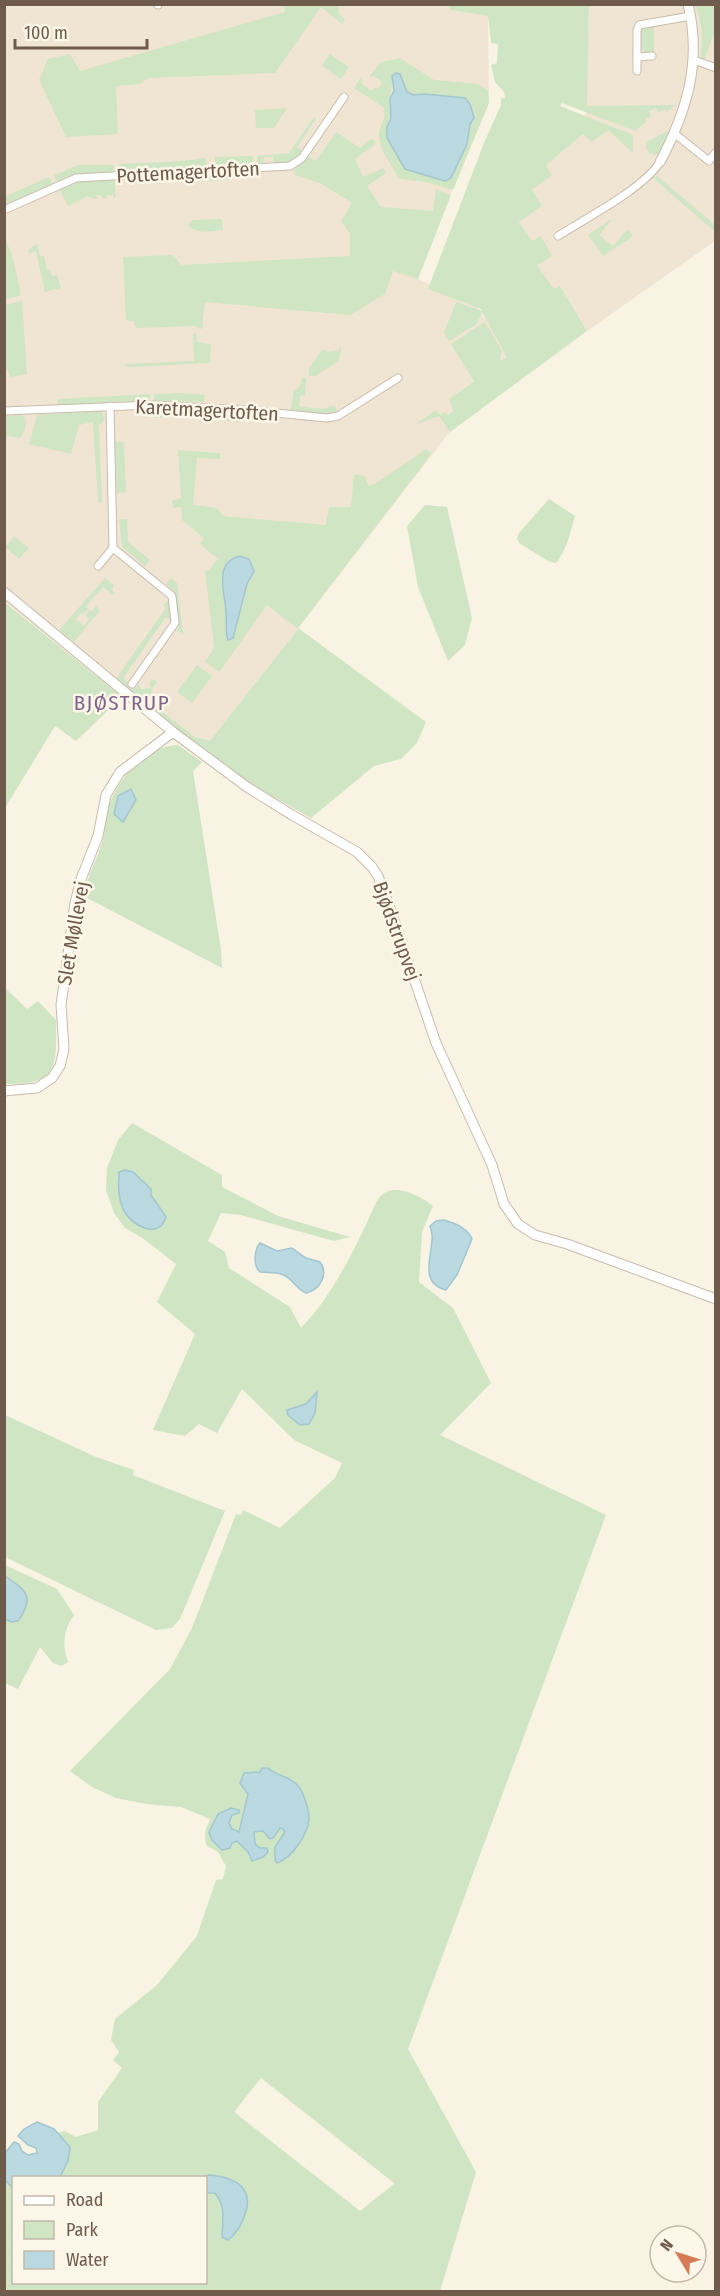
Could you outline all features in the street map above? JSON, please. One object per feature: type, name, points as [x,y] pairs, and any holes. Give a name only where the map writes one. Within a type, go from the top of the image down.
[{"type":"street","points":[[558,236],[622,196],[652,172],[660,162],[675,134],[687,102],[694,60],[688,4]]},
{"type":"street","points":[[637,71],[639,25],[691,16]]},
{"type":"street","points":[[637,57],[652,56]]},
{"type":"street","points":[[694,60],[716,68]]},
{"type":"street","name":"Pottemagertoften","points":[[4,210],[76,178],[290,166],[302,158],[344,97]]},
{"type":"street","points":[[675,134],[709,161],[716,152]]},
{"type":"street","name":"Karetmagertoften","points":[[4,411],[152,405],[208,407],[327,418],[338,416],[398,378]]},
{"type":"street","points":[[98,566],[113,548],[110,406]]},
{"type":"street","points":[[113,548],[172,596],[175,623],[132,684]]},
{"type":"street","name":"Bjødstrupvej","points":[[4,592],[173,732],[248,787],[357,852],[372,867],[384,894],[436,1042],[492,1165],[504,1204],[518,1224],[535,1235],[567,1244],[716,1299]]},
{"type":"street","name":"Slet Møllevej","points":[[4,1091],[37,1088],[52,1078],[60,1066],[64,1049],[61,1005],[75,903],[81,879],[98,836],[106,795],[120,772],[173,732]]},
{"type":"shaded area","points":[[448,4],[452,10],[488,16],[489,99],[416,278],[475,303],[509,355],[453,396],[455,425],[205,749],[152,721],[5,602],[5,5]]},
{"type":"shaded area","points":[[589,5],[715,5],[715,241],[587,331],[560,287],[554,290],[534,260],[532,241],[519,222],[542,206],[532,190],[546,165],[586,125]]},
{"type":"green space","points":[[284,5],[338,5],[339,13],[345,20],[342,24],[321,7],[275,73],[149,78],[139,84],[116,86],[118,134],[66,137],[39,80],[48,59],[70,54],[80,71],[285,12]]},
{"type":"green space","points":[[448,5],[589,5],[587,106],[676,105],[666,112],[665,110],[658,112],[656,108],[649,111],[651,116],[649,119],[646,118],[646,122],[635,131],[562,103],[560,106],[633,135],[633,153],[608,130],[592,142],[583,134],[546,165],[552,175],[532,190],[542,206],[519,222],[532,241],[541,236],[552,256],[537,265],[554,289],[560,286],[587,331],[450,432],[439,416],[416,424],[436,410],[440,415],[445,412],[448,415],[453,411],[449,399],[474,381],[451,344],[485,322],[502,351],[500,361],[507,357],[482,312],[477,324],[449,341],[444,333],[456,302],[482,311],[428,289],[501,105],[501,98],[505,98],[504,92],[495,82],[491,65],[497,63],[498,44],[491,43],[488,16],[451,10]]},
{"type":"green space","points":[[696,5],[715,5],[715,31],[704,60],[701,59],[702,30]]},
{"type":"green space","points":[[654,25],[654,53],[645,53],[641,48],[641,30],[643,27]]},
{"type":"green space","points":[[330,54],[349,67],[341,79],[322,66]]},
{"type":"green space","points":[[400,58],[434,80],[478,84],[488,91],[489,103],[453,190],[426,182],[400,179],[386,158],[379,135],[384,114],[383,107],[354,88],[361,77],[362,84],[372,91],[375,87],[378,89],[382,82],[374,76],[369,77],[381,62]],"holes":[[[392,76],[403,84],[407,92],[413,95],[425,94],[473,118],[467,144],[445,181],[432,176],[387,127],[390,115]]]},
{"type":"green space","points":[[287,108],[274,128],[256,128],[255,110]]},
{"type":"green space","points":[[314,117],[316,119],[297,147],[302,151],[293,160],[274,164],[273,157],[264,157],[263,165],[257,165],[257,156],[289,153]]},
{"type":"green space","points":[[667,131],[670,134],[660,153],[654,155],[648,152],[647,142]]},
{"type":"green space","points":[[336,132],[360,148],[371,139],[376,141],[355,159],[363,177],[383,168],[386,173],[367,186],[381,207],[433,211],[436,189],[451,195],[418,279],[393,271],[385,294],[350,315],[205,302],[202,329],[194,326],[137,328],[133,321],[126,320],[123,257],[173,255],[181,265],[350,256],[350,234],[341,221],[352,203],[320,183],[295,175],[294,170],[309,157],[316,161]]},
{"type":"green space","points":[[253,156],[253,165],[220,167],[215,164],[215,157]]},
{"type":"green space","points":[[206,158],[207,167],[204,168],[118,172],[118,164]]},
{"type":"green space","points":[[79,165],[114,165],[114,172],[73,175],[57,182],[54,175]]},
{"type":"green space","points":[[230,174],[230,180],[178,182],[179,177]]},
{"type":"green space","points":[[657,176],[715,225],[715,228],[713,230],[653,178]]},
{"type":"green space","points":[[49,177],[53,184],[5,206],[4,197]]},
{"type":"green space","points":[[114,179],[116,197],[113,198],[113,195],[102,198],[101,195],[96,195],[97,199],[85,196],[68,206],[60,190],[78,182]]},
{"type":"green space","points":[[613,218],[599,235],[613,246],[628,229],[633,236],[603,256],[588,235]]},
{"type":"green space","points":[[222,219],[223,230],[199,231],[188,225],[193,220]]},
{"type":"green space","points":[[5,238],[13,258],[21,295],[5,300]]},
{"type":"green space","points":[[37,244],[40,256],[44,256],[47,270],[50,270],[52,276],[57,275],[61,288],[45,292],[36,251],[29,253],[28,250]]},
{"type":"green space","points":[[22,301],[27,374],[10,377],[5,364],[5,305]]},
{"type":"green space","points":[[193,333],[196,333],[197,342],[211,344],[210,363],[128,367],[125,364],[194,361]]},
{"type":"green space","points":[[341,347],[339,361],[315,376],[309,376],[309,368],[323,349],[328,352],[339,350]]},
{"type":"green space","points":[[302,378],[306,378],[305,395],[300,396],[299,406],[323,409],[334,405],[338,412],[330,415],[291,410],[293,392],[300,386]]},
{"type":"green space","points":[[150,394],[150,400],[58,405],[58,399]]},
{"type":"green space","points":[[154,394],[205,395],[204,402],[154,401]]},
{"type":"green space","points":[[153,409],[223,411],[240,414],[239,422],[178,416],[154,418]]},
{"type":"green space","points":[[102,411],[105,420],[99,424],[102,502],[98,502],[93,422],[79,425],[71,454],[29,444],[37,415]]},
{"type":"green space","points":[[21,415],[26,420],[23,434],[19,438],[5,436],[5,416]]},
{"type":"green space","points":[[115,442],[124,442],[126,492],[117,493]]},
{"type":"green space","points":[[426,449],[432,453],[298,628],[426,722],[417,743],[401,759],[374,766],[311,818],[254,786],[205,749],[186,739],[129,692],[133,686],[136,688],[138,684],[141,689],[151,688],[149,683],[153,679],[157,682],[151,690],[148,701],[195,737],[210,741],[298,629],[267,605],[220,671],[205,662],[214,648],[205,571],[209,570],[218,559],[200,544],[204,538],[182,520],[181,507],[173,508],[172,501],[181,498],[178,450],[220,453],[220,459],[197,458],[193,505],[217,508],[223,516],[326,525],[329,507],[351,507],[354,474],[364,476],[369,486]]},
{"type":"green space","points":[[549,499],[575,516],[566,546],[556,563],[548,561],[519,543],[517,539],[519,533]]},
{"type":"green space","points":[[425,505],[447,507],[472,618],[465,645],[448,661],[418,587],[407,526]]},
{"type":"green space","points":[[119,519],[127,519],[128,542],[150,560],[145,566],[122,547]]},
{"type":"green space","points":[[14,536],[29,548],[19,559],[5,547]]},
{"type":"green space","points":[[105,578],[114,585],[112,590],[115,593],[113,595],[103,587],[86,606],[88,609],[76,619],[84,626],[89,619],[85,615],[90,610],[92,611],[96,606],[100,610],[74,642],[59,630]]},
{"type":"green space","points":[[171,578],[177,583],[183,634],[177,630],[179,627],[175,592],[166,584]]},
{"type":"green space","points":[[169,599],[172,621],[166,617],[123,678],[131,685],[127,691],[115,680],[166,608],[164,605]]},
{"type":"green space","points":[[4,602],[122,697],[76,741],[55,726],[5,808]]},
{"type":"green space","points":[[197,665],[212,676],[192,703],[177,692]]},
{"type":"green space","points":[[178,745],[202,762],[193,771],[222,968],[83,896],[102,844],[106,816],[115,791],[142,760],[165,747]]},
{"type":"green space","points":[[4,987],[27,1009],[38,1001],[56,1020],[54,1061],[45,1077],[36,1081],[5,1084]]},
{"type":"green space","points":[[132,1123],[222,1175],[222,1187],[278,1216],[350,1237],[334,1241],[241,1215],[221,1213],[208,1241],[225,1252],[229,1268],[290,1307],[301,1328],[321,1304],[339,1276],[380,1197],[386,1192],[398,1190],[423,1199],[433,1206],[422,1232],[419,1282],[453,1308],[491,1383],[440,1435],[606,1515],[408,2049],[476,2172],[440,2291],[5,2291],[4,2180],[12,2187],[12,2284],[207,2284],[207,2193],[215,2193],[222,2206],[224,2221],[222,2232],[242,2223],[209,2175],[60,2176],[68,2161],[70,2147],[58,2133],[64,2131],[76,2137],[98,2130],[98,2102],[122,2068],[113,2060],[119,2052],[111,2040],[115,2019],[157,1985],[197,1936],[216,1880],[223,1879],[226,1866],[218,1852],[207,1846],[205,1835],[210,1819],[181,1807],[146,1804],[116,1798],[92,1787],[70,1771],[170,1669],[192,1628],[236,1514],[241,1515],[243,1510],[280,1528],[335,1478],[342,1463],[294,1440],[242,1389],[217,1433],[199,1424],[185,1436],[153,1430],[195,1334],[157,1302],[176,1264],[141,1237],[125,1228],[114,1213],[106,1190],[107,1168],[118,1140]],"holes":[[[260,1772],[293,1781],[302,1792],[307,1808],[306,1829],[282,1839],[285,1832],[280,1828],[270,1839],[263,1831],[254,1832],[255,1844],[263,1849],[263,1857],[249,1857],[248,1852],[237,1841],[232,1843],[230,1848],[222,1850],[211,1827],[225,1810],[236,1808],[229,1823],[232,1829],[239,1833],[249,1794],[244,1773]],[[261,2078],[394,2183],[360,2211],[234,2112]]]},
{"type":"green space","points":[[5,1415],[96,1457],[134,1470],[133,1475],[225,1511],[180,1619],[172,1628],[156,1630],[5,1557]]},
{"type":"green space","points":[[5,1565],[57,1589],[74,1615],[65,1638],[68,1662],[61,1666],[53,1663],[40,1647],[18,1689],[5,1683],[5,1619],[11,1622],[18,1621],[27,1600],[19,1586],[5,1576]]},
{"type":"water","points":[[396,73],[400,74],[407,92],[413,95],[465,98],[470,104],[474,118],[470,124],[467,144],[451,178],[445,181],[405,169],[387,138],[387,127],[391,118],[390,98],[394,91],[392,76]]},
{"type":"water","points":[[240,556],[249,559],[254,571],[247,584],[233,638],[228,640],[223,571],[232,559]]},
{"type":"water","points":[[131,789],[136,800],[123,822],[114,814],[118,796]]},
{"type":"water","points":[[125,1170],[133,1172],[151,1189],[151,1195],[166,1217],[157,1228],[144,1228],[138,1225],[123,1209],[119,1196],[119,1172]]},
{"type":"water","points":[[444,1220],[461,1227],[472,1239],[457,1275],[446,1290],[433,1282],[429,1270],[432,1238],[430,1226],[436,1221]]},
{"type":"water","points":[[260,1243],[277,1251],[292,1248],[306,1258],[320,1262],[324,1271],[322,1281],[315,1289],[306,1293],[285,1276],[260,1272],[255,1258]]},
{"type":"water","points":[[317,1392],[315,1413],[309,1424],[300,1425],[288,1415],[287,1410],[306,1404]]},
{"type":"water","points":[[5,1576],[19,1586],[26,1595],[26,1606],[18,1621],[11,1622],[5,1619]]},
{"type":"water","points":[[262,1768],[268,1768],[296,1783],[303,1793],[308,1811],[308,1825],[302,1838],[288,1856],[277,1863],[275,1847],[285,1832],[283,1829],[280,1828],[270,1839],[263,1831],[254,1832],[255,1844],[260,1848],[267,1848],[268,1852],[263,1857],[252,1861],[248,1852],[237,1841],[232,1843],[230,1848],[222,1850],[212,1840],[209,1832],[218,1814],[231,1808],[239,1810],[239,1813],[232,1815],[229,1823],[232,1829],[239,1832],[248,1794],[240,1783],[244,1773],[260,1772]]},
{"type":"water","points":[[37,2122],[54,2129],[70,2147],[68,2161],[60,2176],[12,2176],[12,2187],[5,2180],[5,2153],[14,2142],[19,2144],[22,2151],[28,2155],[37,2153],[36,2148],[28,2145],[18,2136],[24,2129]]},
{"type":"water","points":[[206,2176],[227,2178],[245,2191],[247,2207],[241,2224],[228,2240],[222,2237],[223,2214],[219,2198],[215,2193],[207,2193]]},
{"type":"district","name":"BJØSTRUP","points":[[122,703]]}]
